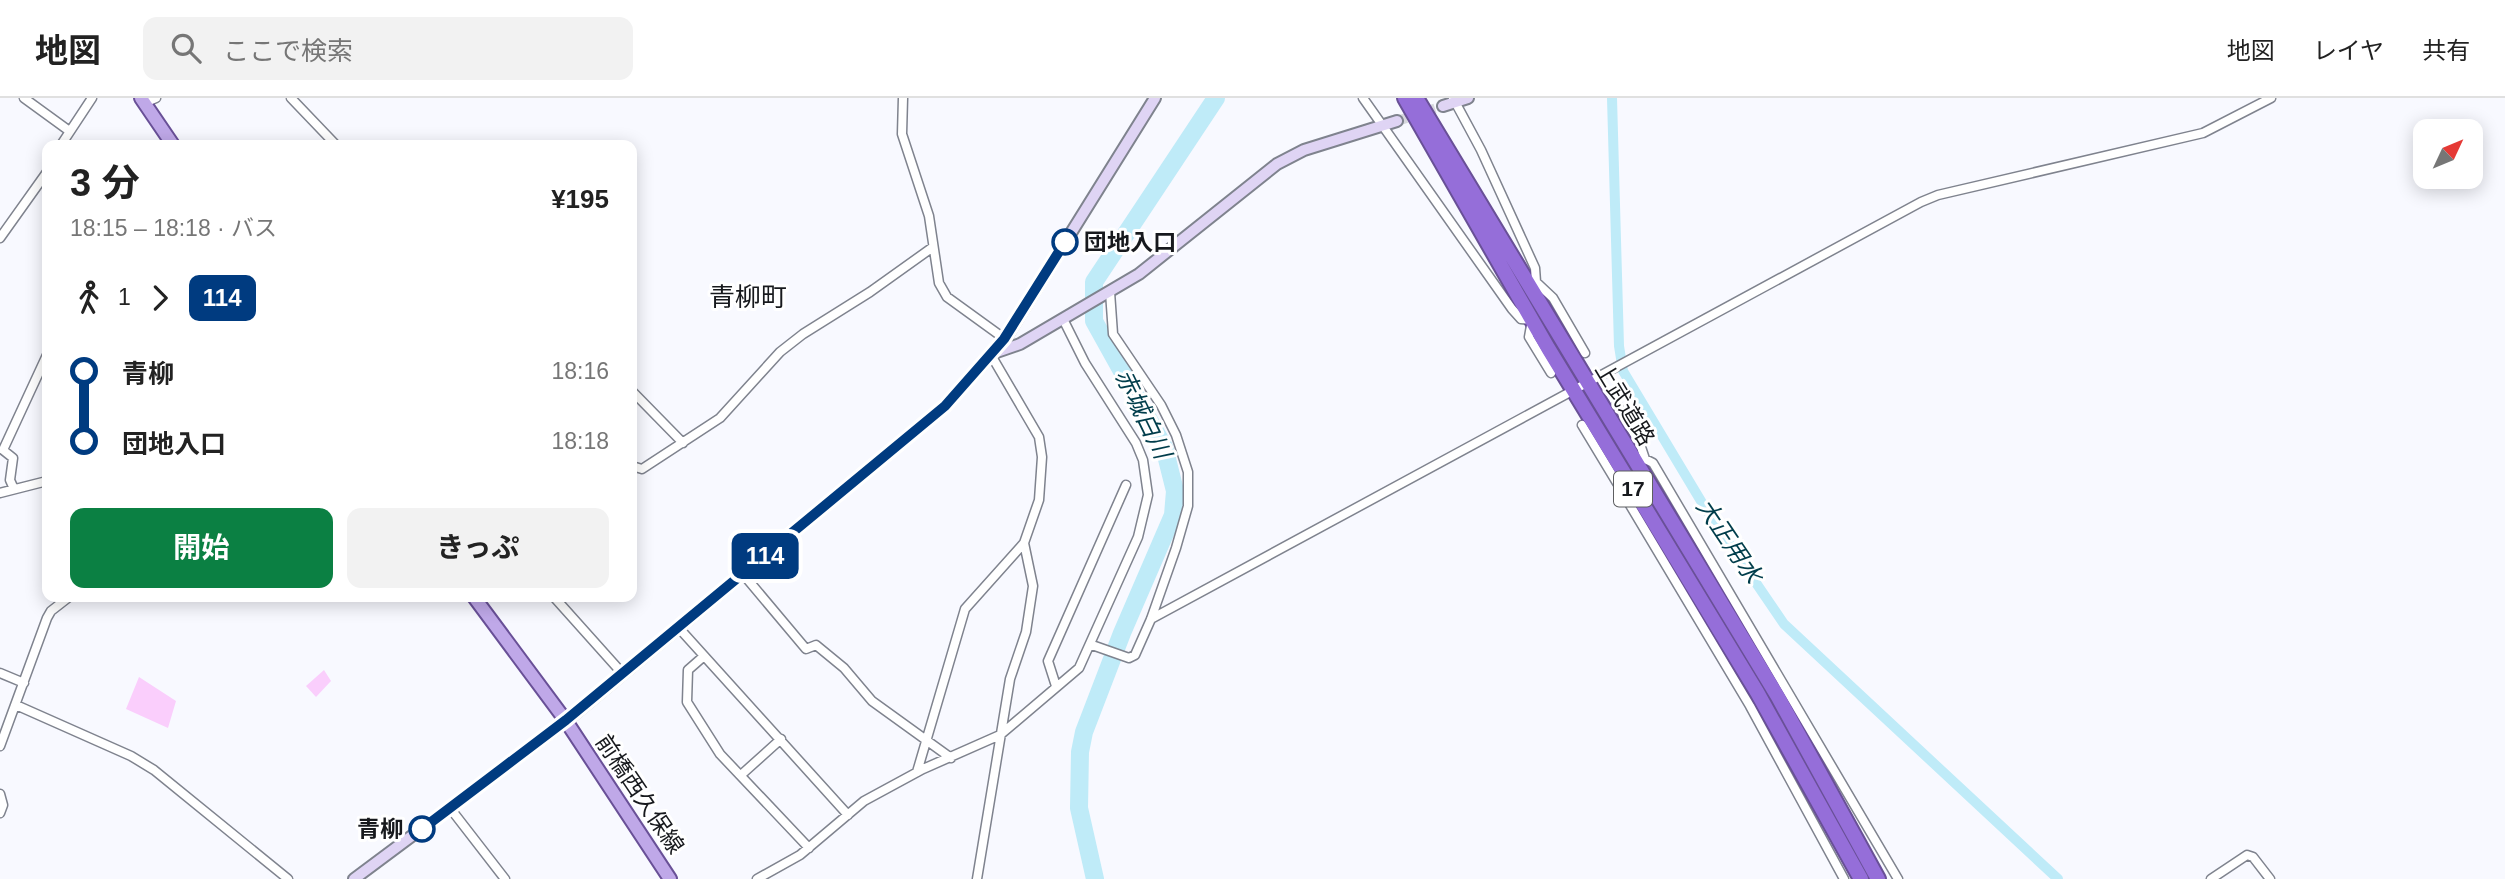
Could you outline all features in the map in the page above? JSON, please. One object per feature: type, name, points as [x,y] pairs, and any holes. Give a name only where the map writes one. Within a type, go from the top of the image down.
[{"type":"highway","name":"上武道路","points":[[1411,99],[1467,181],[1534,288],[1538,317]]},
{"type":"highway","name":"上武道路","points":[[1411,99],[1757,692],[1861,879]]},
{"type":"highway","name":"上武道路","points":[[1581,388],[1640,461],[1636,488],[1778,697],[1878,879]]},
{"type":"main road","points":[[354,879],[566,720],[945,406],[1004,339],[1155,98]]},
{"type":"main road","points":[[1443,106],[1454,100],[1468,98]]},
{"type":"main road","points":[[147,100],[170,140]]},
{"type":"main road","points":[[991,354],[1020,344],[1110,292],[1175,247],[1277,163],[1304,150],[1397,121]]},
{"type":"main road","name":"前橋西久保線","points":[[478,602],[566,720],[670,879]]},
{"type":"street","points":[[24,98],[68,130]]},
{"type":"street","points":[[63,140],[92,98]]},
{"type":"street","points":[[291,98],[331,140]]},
{"type":"street","points":[[902,98],[902,134],[929,216],[939,283],[947,297],[1004,339]]},
{"type":"street","points":[[1363,98],[1512,309],[1521,319],[1538,317],[1530,337],[1551,373]]},
{"type":"street","points":[[1151,619],[1938,194],[2203,133],[2271,98]]},
{"type":"street","points":[[1454,100],[1535,268],[1534,288],[1549,292],[1585,353]]},
{"type":"street","points":[[0,238],[42,179]]},
{"type":"street","points":[[637,468],[642,470],[720,418],[780,352],[933,247]]},
{"type":"street","points":[[1093,645],[1129,659],[1135,654],[1151,619],[1188,506],[1188,472],[1176,435],[1161,405],[1113,334],[1110,292]]},
{"type":"street","points":[[757,879],[809,848],[864,801],[917,772],[1000,735],[1079,668],[1093,645],[1138,537],[1148,495],[1143,460],[1136,443],[1085,363],[1067,317]]},
{"type":"street","points":[[917,772],[965,609],[1024,542],[1039,500],[1042,457],[1039,437],[991,354]]},
{"type":"street","points":[[14,489],[10,480],[13,458],[3,450],[42,366]]},
{"type":"street","points":[[637,396],[683,443]]},
{"type":"street","points":[[1617,404],[1640,444],[1640,461],[1653,463],[1898,879]]},
{"type":"street","points":[[1582,425],[1617,483],[1636,488],[1630,505],[1750,706],[1844,879]]},
{"type":"street","points":[[0,493],[42,482]]},
{"type":"street","points":[[1056,686],[1048,662],[1126,485]]},
{"type":"street","points":[[977,879],[1010,679],[1026,632],[1033,586],[1024,542]]},
{"type":"street","points":[[743,574],[806,649],[816,645],[826,652],[872,701],[951,758]]},
{"type":"street","points":[[0,746],[47,618],[63,602]]},
{"type":"street","points":[[558,602],[622,673]]},
{"type":"street","points":[[678,627],[848,815]]},
{"type":"street","points":[[704,656],[688,670],[687,702],[720,754],[809,848]]},
{"type":"street","points":[[0,673],[24,682]]},
{"type":"street","points":[[16,705],[131,756],[154,770],[288,879]]},
{"type":"street","points":[[741,775],[781,739]]},
{"type":"street","points":[[0,794],[4,805],[0,813]]},
{"type":"street","points":[[450,808],[505,879]]},
{"type":"street","points":[[2211,879],[2247,855],[2253,857],[2270,879]]},
{"type":"shaded area","points":[[324,670],[331,681],[316,697],[306,686]]},
{"type":"shaded area","points":[[139,677],[176,701],[168,728],[126,709]]},
{"type":"waterway","name":"赤城白川","points":[[1095,879],[1079,808],[1080,752],[1084,732],[1122,633],[1173,515],[1175,491],[1164,447],[1094,321],[1094,282],[1216,98]]},
{"type":"waterway","name":"大正用水","points":[[1612,98],[1619,346],[1623,371],[1707,511],[1784,624],[2058,879]]},
{"type":"tunnel","points":[[1397,121],[1443,106]]},
{"type":"bus line","name":"114","points":[[422,829],[566,720],[945,406],[1004,339],[1065,242]]},
{"type":"place","name":"団地入口","points":[[1065,242]]},
{"type":"place","name":"青柳","points":[[422,829]]},
{"type":"district","name":"青柳町","points":[[748,297]]}]
